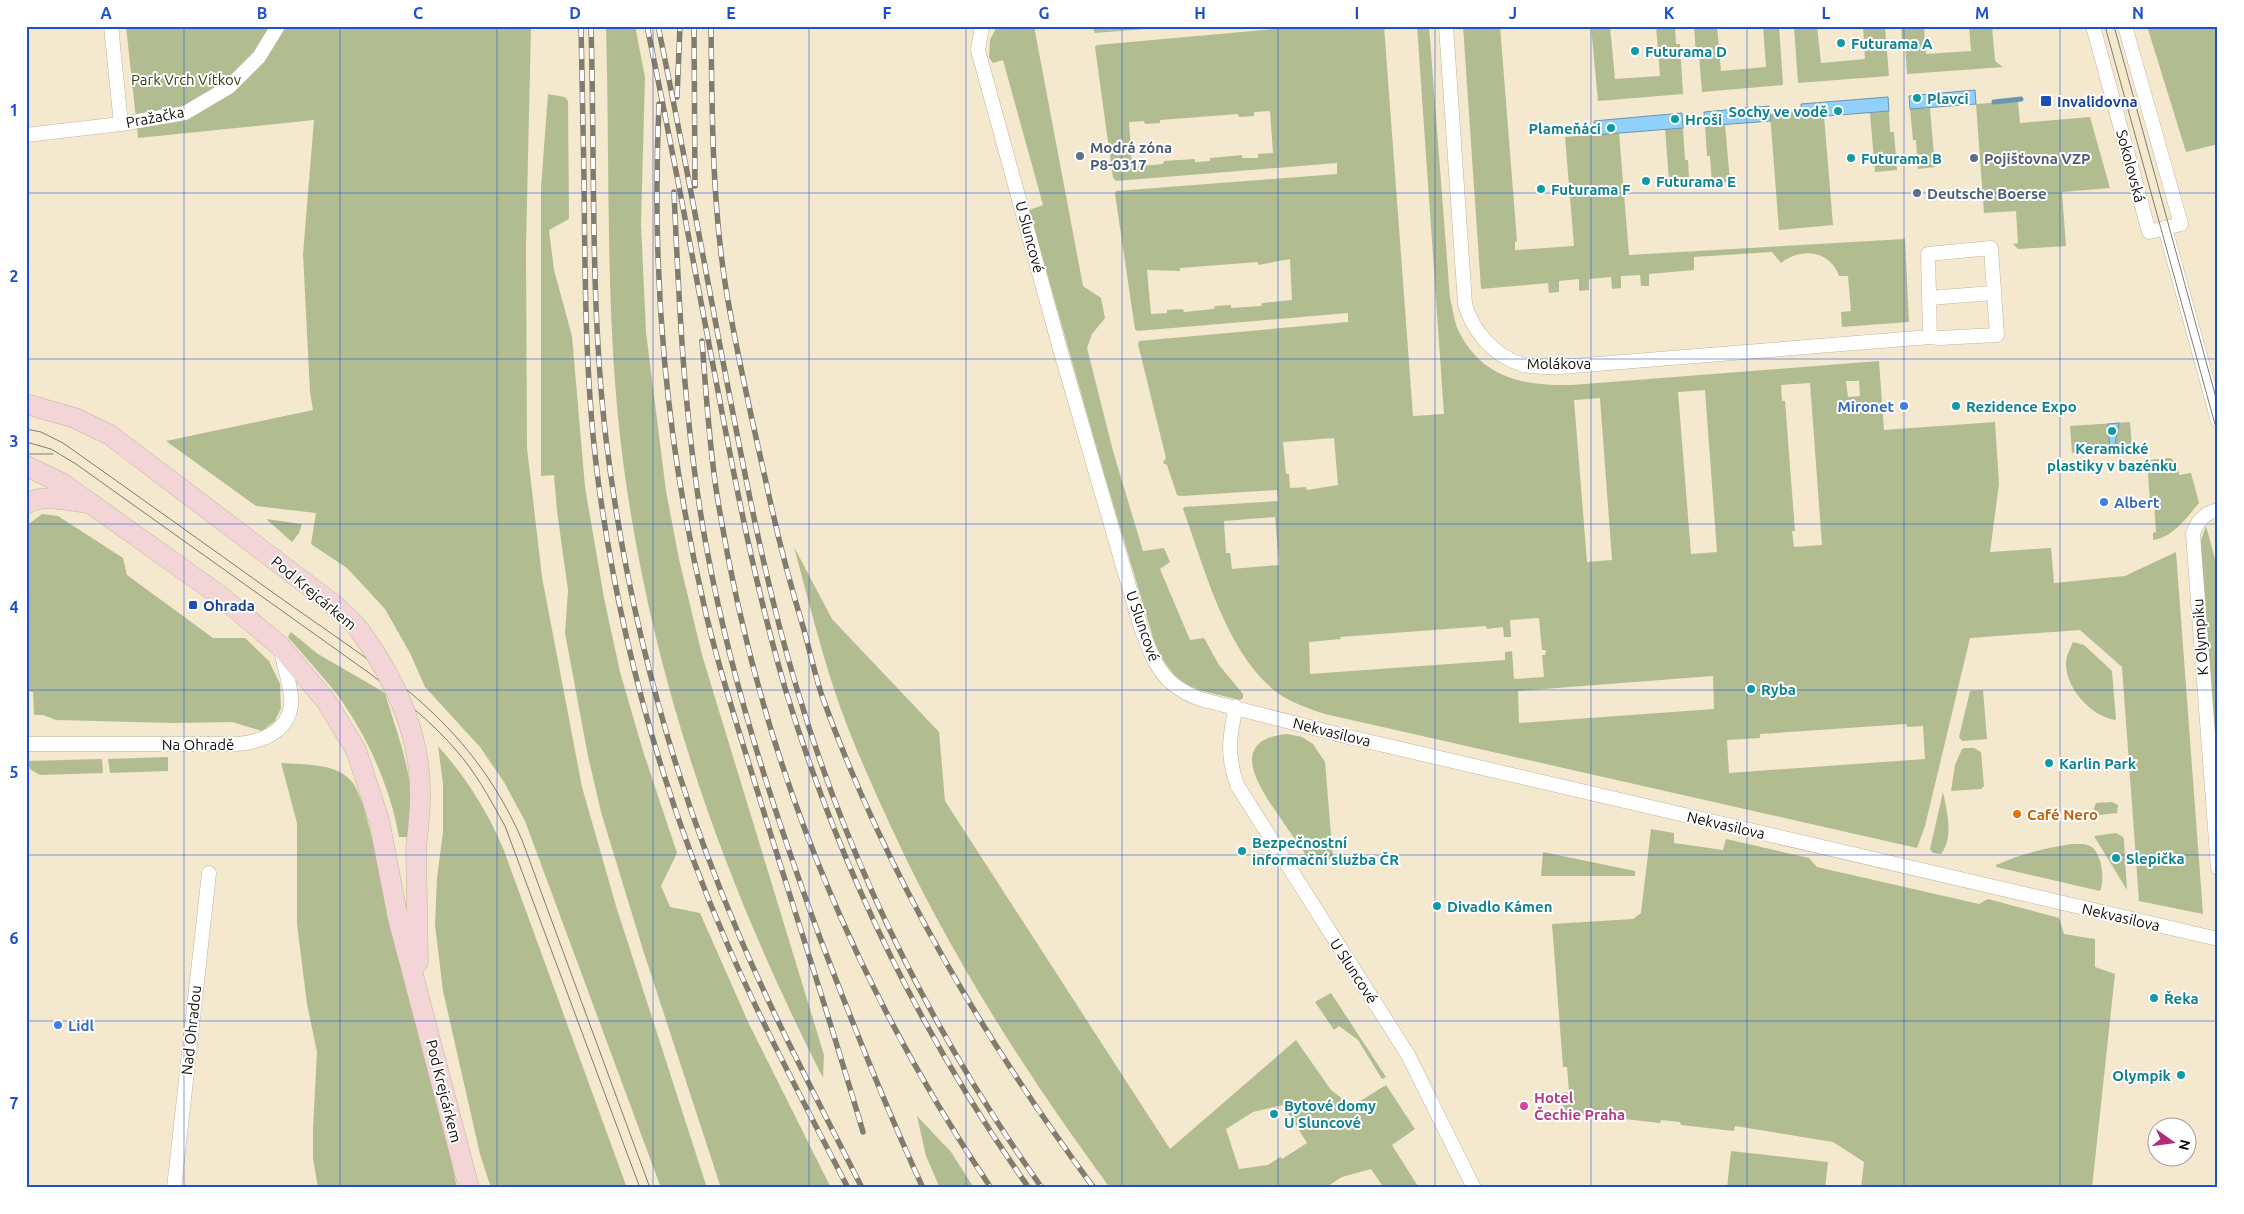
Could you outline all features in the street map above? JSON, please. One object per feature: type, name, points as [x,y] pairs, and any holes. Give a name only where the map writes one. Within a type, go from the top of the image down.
[{"type":"main road","name":"Pod Krejcárkem","points":[[26,404],[75,418],[110,435],[333,604],[359,630],[382,664],[410,726],[415,742],[420,790],[416,848],[419,994]]},
{"type":"main road","name":"Pod Krejcárkem","points":[[26,466],[62,483],[219,595],[280,646],[326,701],[356,750],[380,820],[398,918],[470,1188]]},
{"type":"main road","points":[[26,504],[48,498],[89,503]]},
{"type":"street","points":[[111,26],[121,124]]},
{"type":"street","name":"Pražačka","points":[[26,135],[121,124],[185,113],[200,106],[229,87],[259,57],[278,26]]},
{"type":"street","name":"U Sluncové","points":[[982,26],[978,50],[1063,358],[1141,628],[1150,651],[1156,665],[1168,681],[1185,693],[1236,707],[1232,724],[1230,763],[1237,784],[1408,1055],[1474,1188]]},
{"type":"street","name":"Molákova","points":[[1446,26],[1464,304],[1475,329],[1503,356],[1520,364],[1560,367],[1930,337],[1997,335],[1991,248],[1928,254],[1930,337]]},
{"type":"street","name":"Sokolovská","points":[[2094,26],[2149,232],[2181,224],[2125,26]]},
{"type":"street","points":[[2165,228],[2218,421]]},
{"type":"street","points":[[1929,298],[1993,294]]},
{"type":"street","name":"K Olympiku","points":[[2218,510],[2207,513],[2196,524],[2193,534],[2218,868]]},
{"type":"street","name":"Na Ohradě","points":[[26,744],[236,744],[252,743],[268,738],[279,730],[290,708],[291,697],[280,646]]},
{"type":"street","name":"Nekvasilova","points":[[1236,707],[1345,736],[2218,939]]},
{"type":"street","name":"Nad Ohradou","points":[[174,1188],[209,873]]},
{"type":"green space","name":"Park Vrch Vítkov","points":[[126,26],[531,26],[526,246],[527,448],[542,577],[582,787],[616,906],[707,1188],[661,1188],[525,821],[504,782],[480,747],[425,687],[410,653],[385,609],[347,568],[311,544],[316,513],[256,506],[166,441],[313,410],[310,392],[303,254],[314,120],[138,138]]},
{"type":"green space","points":[[606,26],[635,26],[645,77],[641,224],[646,332],[666,491],[679,559],[702,655],[824,1055],[823,1078],[751,924],[720,846],[668,686],[648,604],[632,521],[615,385],[610,282]]},
{"type":"green space","points":[[997,26],[1034,26],[1083,286],[1101,298],[1105,318],[1092,334],[1087,348],[1113,451],[1143,551],[1164,548],[1170,562],[1160,569],[1190,640],[1204,638],[1219,665],[1243,694],[1243,698],[1240,700],[1210,693],[1188,685],[1171,671],[1155,644],[1029,210],[1043,205],[1003,60],[993,63],[989,58],[990,40]]},
{"type":"green space","points":[[1092,26],[1183,26],[1095,33]]},
{"type":"green space","points":[[1309,26],[1384,26],[1413,416],[1444,414],[1417,26],[1429,26],[1450,298],[1459,332],[1469,348],[1493,370],[1522,381],[1538,384],[1572,385],[1879,361],[1884,430],[1995,422],[1999,484],[1990,552],[2051,548],[2054,583],[2125,576],[2176,552],[2203,914],[2139,901],[2122,667],[2080,630],[1970,638],[1925,826],[1917,848],[1325,714],[1301,706],[1279,694],[1261,677],[1245,657],[1231,634],[1209,584],[1183,509],[1184,507],[1278,501],[1277,490],[1177,495],[1167,465],[1163,463],[1166,458],[1138,344],[1139,341],[1348,322],[1348,313],[1137,331],[1135,329],[1115,194],[1116,191],[1337,174],[1337,163],[1116,181],[1113,178],[1095,47],[1097,45]],"holes":[[[1270,111],[1273,153],[1258,154],[1258,158],[1242,158],[1242,155],[1210,158],[1210,161],[1195,162],[1195,159],[1164,161],[1163,164],[1132,167],[1129,122],[1144,121],[1145,124],[1160,123],[1160,120],[1238,114],[1239,117],[1254,116],[1254,112]],[[1290,259],[1292,300],[1262,303],[1261,306],[1231,308],[1231,305],[1215,306],[1214,309],[1184,312],[1183,309],[1167,310],[1167,313],[1151,314],[1147,270],[1180,271],[1180,268],[1258,262],[1258,265]],[[1846,381],[1859,381],[1860,396],[1848,397]],[[1810,383],[1822,545],[1794,547],[1792,531],[1795,531],[1785,401],[1782,401],[1781,385]],[[1705,390],[1717,552],[1691,554],[1678,392]],[[1600,398],[1612,560],[1587,562],[1574,400]],[[1334,438],[1338,485],[1307,490],[1306,487],[1290,488],[1289,474],[1286,474],[1283,442]],[[1275,517],[1279,565],[1232,569],[1230,553],[1226,553],[1224,521]],[[1539,618],[1542,650],[1546,650],[1545,655],[1542,655],[1544,677],[1514,679],[1512,651],[1505,652],[1505,660],[1310,674],[1309,642],[1341,639],[1340,637],[1486,626],[1487,629],[1503,627],[1504,637],[1511,637],[1510,620]],[[1713,676],[1714,709],[1519,723],[1518,691]],[[1906,724],[1907,727],[1923,726],[1925,759],[1729,773],[1727,740],[1760,738],[1760,734]]]},
{"type":"green space","points":[[1463,26],[1500,26],[1517,241],[1515,242],[1515,250],[1574,246],[1565,137],[1619,133],[1629,255],[1905,239],[1909,322],[1842,327],[1841,312],[1851,311],[1848,276],[1839,276],[1835,267],[1822,256],[1806,253],[1789,258],[1781,263],[1772,252],[1694,257],[1694,270],[1649,274],[1649,286],[1641,286],[1640,275],[1621,276],[1621,288],[1612,289],[1611,277],[1589,279],[1589,290],[1579,291],[1579,279],[1559,281],[1559,292],[1549,293],[1548,283],[1481,289]]},
{"type":"green space","points":[[1591,26],[1610,26],[1615,79],[1660,76],[1656,26],[1675,26],[1676,44],[1680,44],[1683,94],[1598,101]]},
{"type":"green space","points":[[1694,26],[1717,26],[1721,71],[1766,67],[1763,26],[1779,26],[1783,85],[1702,92],[1699,55],[1696,55]]},
{"type":"green space","points":[[1794,26],[1817,26],[1821,63],[1865,59],[1863,26],[1885,27],[1889,76],[1798,83]]},
{"type":"green space","points":[[1901,26],[1924,26],[1926,54],[1971,51],[1969,26],[1992,26],[1995,61],[2003,67],[1907,74],[1905,42],[1902,42]]},
{"type":"green space","points":[[2147,26],[2218,26],[2218,144],[2186,152]]},
{"type":"green space","points":[[548,94],[565,97],[568,101],[569,219],[549,230],[554,270],[572,336],[585,487],[604,598],[620,672],[643,751],[677,853],[661,886],[670,907],[700,913],[749,1024],[831,1188],[721,1188],[643,950],[601,812],[588,756],[565,633],[568,590],[554,475],[541,476],[541,188]]},
{"type":"green space","points":[[2018,101],[2020,123],[2090,117],[2110,188],[2062,192],[2066,246],[2018,249],[2013,244],[2018,243],[2016,211],[1984,213],[1976,104]]},
{"type":"green space","points":[[1930,108],[1935,167],[1918,169],[1916,140],[1913,140],[1910,109]]},
{"type":"green space","points":[[1801,111],[1802,118],[1824,116],[1833,225],[1779,230],[1770,114]]},
{"type":"green space","points":[[1889,111],[1890,132],[1894,132],[1897,170],[1875,172],[1870,113]]},
{"type":"green space","points":[[1725,124],[1730,182],[1712,184],[1710,156],[1707,156],[1705,126]]},
{"type":"green space","points":[[1683,128],[1685,160],[1688,160],[1689,178],[1669,180],[1665,129]]},
{"type":"green space","points":[[2130,422],[2132,448],[2072,453],[2070,426]]},
{"type":"green space","points":[[2170,458],[2177,463],[2179,475],[2191,473],[2199,503],[2173,531],[2153,540],[2153,533],[2156,532],[2154,502],[2150,502],[2147,460]]},
{"type":"green space","points":[[42,514],[58,516],[123,558],[127,575],[213,638],[245,638],[269,661],[280,684],[281,708],[275,721],[262,731],[232,722],[173,723],[56,720],[43,715],[34,715],[33,692],[26,691],[26,526]]},
{"type":"green space","points":[[266,519],[302,524],[299,533],[292,542]]},
{"type":"green space","points":[[2206,526],[2218,570],[2218,771],[2200,543]]},
{"type":"green space","points":[[794,547],[832,619],[939,732],[945,801],[1170,1149],[1296,1040],[1331,1090],[1352,1106],[1386,1085],[1415,1129],[1392,1145],[1419,1188],[1384,1188],[1371,1169],[1342,1177],[1325,1188],[1110,1188],[1045,1096],[985,1002],[930,906],[905,856],[862,762],[839,704],[823,654]],"holes":[[[1283,1105],[1307,1143],[1282,1159],[1280,1157],[1268,1165],[1239,1169],[1226,1129],[1253,1112]]]},
{"type":"green space","points":[[291,632],[318,654],[385,693],[410,783],[411,819],[407,837],[399,837],[390,799],[383,780],[358,726],[336,693],[288,637]]},
{"type":"green space","points":[[2073,642],[2084,645],[2112,671],[2116,720],[2098,714],[2090,708],[2075,692],[2070,683],[2066,661]]},
{"type":"green space","points":[[1983,690],[1987,739],[1962,741],[1959,737],[1970,691]]},
{"type":"green space","points":[[1287,734],[1302,737],[1313,744],[1325,762],[1333,859],[1310,861],[1271,804],[1256,778],[1253,755],[1257,745],[1269,738]]},
{"type":"green space","points":[[438,746],[475,795],[503,848],[627,1188],[491,1188],[480,1154],[443,991],[435,925],[437,878],[443,832],[443,784]]},
{"type":"green space","points":[[1974,748],[1981,752],[1984,786],[1981,789],[1951,791],[1955,765],[1962,749]]},
{"type":"green space","points":[[168,757],[168,771],[110,773],[108,759]]},
{"type":"green space","points":[[102,759],[103,773],[40,775],[31,770],[26,761]]},
{"type":"green space","points":[[281,763],[320,766],[338,771],[353,783],[363,804],[429,1052],[457,1188],[318,1188],[313,1158],[317,1052],[307,1004],[297,924],[297,823]]},
{"type":"green space","points":[[1943,792],[1948,816],[1948,832],[1945,847],[1941,854],[1933,853],[1930,849]]},
{"type":"green space","points":[[2112,802],[2118,805],[2117,813],[2091,816],[2096,803]]},
{"type":"green space","points":[[1651,829],[1674,833],[1674,843],[1723,850],[1726,839],[1809,858],[1817,867],[1979,904],[1988,899],[2059,918],[2064,934],[2095,939],[2095,967],[2115,974],[2092,1188],[1861,1188],[1864,1162],[1833,1142],[1735,1126],[1734,1131],[1681,1125],[1680,1122],[1661,1120],[1660,1123],[1563,1112],[1562,1093],[1569,1092],[1567,1067],[1563,1067],[1552,924],[1633,919],[1641,913]]},
{"type":"green space","points":[[2116,833],[2123,837],[2124,841],[2127,890],[2094,836]]},
{"type":"green space","points":[[2071,844],[2087,845],[2095,851],[2102,868],[2102,886],[2100,891],[1996,867],[1996,865],[2005,861],[2024,855]]},
{"type":"green space","points":[[1543,852],[1635,871],[1635,876],[1541,876]]},
{"type":"green space","points":[[1331,993],[1386,1077],[1382,1079],[1358,1040],[1339,1026],[1334,1030],[1315,1002]]},
{"type":"green space","points":[[917,1116],[951,1152],[974,1188],[940,1188],[926,1156]]},
{"type":"green space","points":[[1731,1151],[1828,1162],[1825,1188],[1727,1188]]},
{"type":"water","points":[[1975,90],[1976,104],[1910,109],[1909,96]]},
{"type":"water","points":[[1888,97],[1889,111],[1802,118],[1801,104]]},
{"type":"water","points":[[1769,106],[1771,121],[1705,126],[1704,112]]},
{"type":"water","points":[[1682,113],[1683,128],[1595,135],[1594,121]]},
{"type":"water","points":[[2119,423],[2114,450],[2110,450],[2108,424]]},
{"type":"waterway","points":[[1994,102],[2021,99]]},
{"type":"tram line","points":[[2105,26],[2218,435]]},
{"type":"tram line","points":[[2114,26],[2218,405]]},
{"type":"tram line","points":[[26,429],[41,432],[63,443],[385,672],[418,699],[448,728],[475,760],[500,797],[522,840],[650,1188]]},
{"type":"tram line","points":[[26,442],[51,449],[76,464],[372,675],[426,719],[462,758],[482,786],[505,826],[640,1188]]},
{"type":"tram line","points":[[26,454],[53,454]]},
{"type":"railway","points":[[581,26],[585,294],[588,372],[594,449],[608,546],[633,664],[666,780],[706,893],[757,1009],[848,1188]]},
{"type":"railway","points":[[591,26],[595,285],[601,388],[615,504],[640,632],[674,758],[717,882],[770,1004],[862,1188]]},
{"type":"railway","points":[[647,26],[747,538],[785,688],[831,820],[857,884],[887,948],[953,1071],[1029,1188]]},
{"type":"railway","points":[[658,26],[737,435],[760,544],[777,617],[818,755],[842,821],[869,885],[931,1010],[966,1071],[1042,1188]]},
{"type":"railway","points":[[677,97],[680,26]]},
{"type":"railway","points":[[694,26],[695,186]]},
{"type":"railway","points":[[711,26],[715,190],[726,289],[740,365],[776,526],[822,696],[847,762],[876,827],[940,952],[1013,1072],[1094,1188]]},
{"type":"railway","points":[[659,104],[657,234],[664,361],[671,424],[692,550],[706,614],[725,685],[863,1132]]},
{"type":"railway","points":[[674,192],[680,318],[691,444],[703,528],[725,632],[752,735],[802,888],[869,1064],[923,1188]]},
{"type":"railway","points":[[702,341],[714,476],[734,588],[757,680],[784,769],[815,857],[852,942],[893,1026],[940,1108],[991,1188]]},
{"type":"place","name":"Futurama A","points":[[1841,43]]},
{"type":"place","name":"Futurama D","points":[[1635,51]]},
{"type":"place","name":"Plavci","points":[[1917,98]]},
{"type":"place","name":"Invalidovna","points":[[2046,101]]},
{"type":"place","name":"Sochy ve vodě","points":[[1838,111]]},
{"type":"place","name":"Hroši","points":[[1675,119]]},
{"type":"place","name":"Plameňáci","points":[[1611,128]]},
{"type":"place","name":"Modrá zóna P8-0317","points":[[1080,156]]},
{"type":"place","name":"Futurama B","points":[[1851,158]]},
{"type":"place","name":"Pojišťovna VZP","points":[[1974,158]]},
{"type":"place","name":"Futurama E","points":[[1646,181]]},
{"type":"place","name":"Futurama F","points":[[1541,189]]},
{"type":"place","name":"Deutsche Boerse","points":[[1917,193]]},
{"type":"place","name":"Mironet","points":[[1904,406]]},
{"type":"place","name":"Rezidence Expo","points":[[1956,406]]},
{"type":"place","name":"Keramické plastiky v bazénku","points":[[2112,431]]},
{"type":"place","name":"Albert","points":[[2104,502]]},
{"type":"place","name":"Ohrada","points":[[193,605]]},
{"type":"place","name":"Ryba","points":[[1751,689]]},
{"type":"place","name":"Karlin Park","points":[[2049,763]]},
{"type":"place","name":"Café Nero","points":[[2017,814]]},
{"type":"place","name":"Bezpečnostní informační služba ČR","points":[[1242,851]]},
{"type":"place","name":"Slepička","points":[[2116,858]]},
{"type":"place","name":"Divadlo Kámen","points":[[1437,906]]},
{"type":"place","name":"Řeka","points":[[2154,998]]},
{"type":"place","name":"Lidl","points":[[58,1025]]},
{"type":"place","name":"Olympik","points":[[2181,1075]]},
{"type":"place","name":"Hotel Čechie Praha","points":[[1524,1106]]},
{"type":"place","name":"Bytové domy U Sluncové","points":[[1274,1114]]}]
